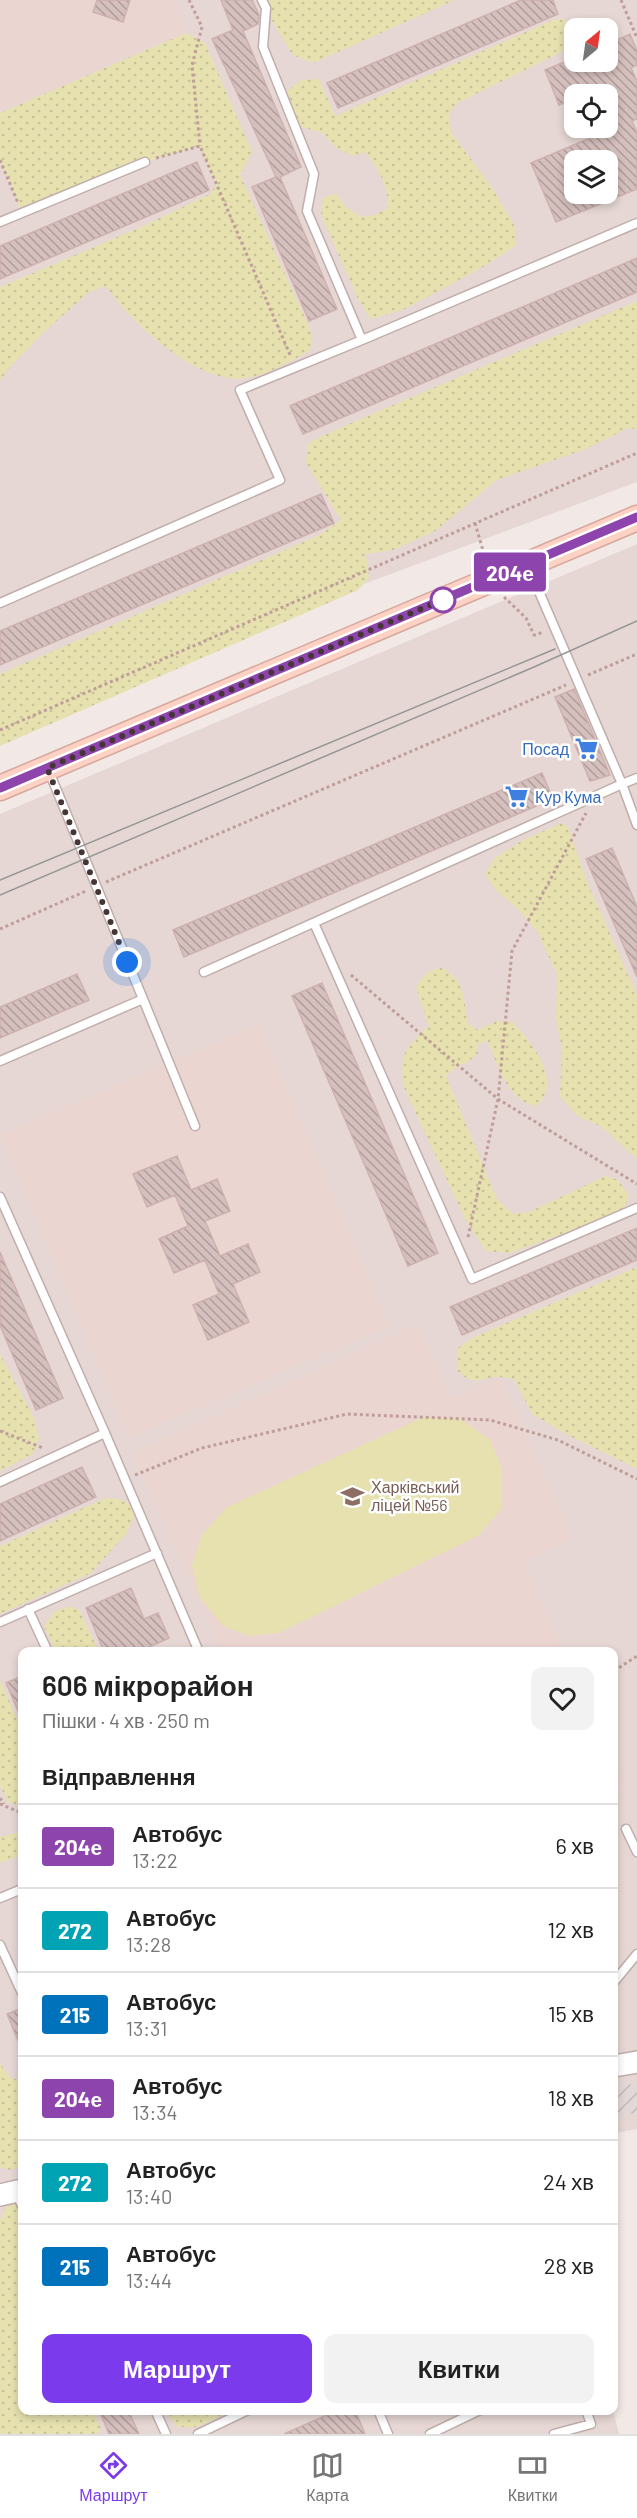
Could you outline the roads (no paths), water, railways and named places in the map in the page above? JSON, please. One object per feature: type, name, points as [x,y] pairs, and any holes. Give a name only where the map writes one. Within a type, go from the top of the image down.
[{"type":"main road","points":[[0,788],[637,518]]},
{"type":"street","points":[[618,2065],[637,2062]]},
{"type":"lane","points":[[262,0],[266,8],[263,47],[314,174],[307,211],[362,340]]},
{"type":"lane","points":[[0,222],[145,162]]},
{"type":"lane","points":[[0,603],[280,480],[240,390],[637,223]]},
{"type":"lane","points":[[528,564],[622,784],[637,825]]},
{"type":"lane","points":[[47,768],[195,1126]]},
{"type":"lane","points":[[204,972],[637,778]]},
{"type":"lane","points":[[314,923],[472,1278],[637,1208]]},
{"type":"lane","points":[[0,1061],[143,999]]},
{"type":"lane","points":[[0,1197],[197,1647]]},
{"type":"lane","points":[[0,1482],[105,1433]]},
{"type":"lane","points":[[0,1622],[157,1553]]},
{"type":"lane","points":[[28,1609],[46,1647]]},
{"type":"lane","points":[[626,1829],[637,1852]]},
{"type":"lane","points":[[0,1898],[18,1890]]},
{"type":"lane","points":[[0,1946],[18,1984]]},
{"type":"lane","points":[[618,1977],[637,1954]]},
{"type":"lane","points":[[157,2415],[166,2434]]},
{"type":"lane","points":[[198,2434],[238,2415]]},
{"type":"lane","points":[[380,2415],[388,2434]]},
{"type":"lane","points":[[430,2434],[470,2415]]},
{"type":"lane","points":[[554,2434],[591,2424],[588,2415]]},
{"type":"tram line","points":[[0,895],[637,621]]},
{"type":"tram line","points":[[0,880],[555,649]]},
{"type":"place","name":"Посад","points":[[587,749]]},
{"type":"place","name":"Кур Кума","points":[[517,797]]},
{"type":"place","name":"Харківський ліцей №56","points":[[353,1496]]}]
